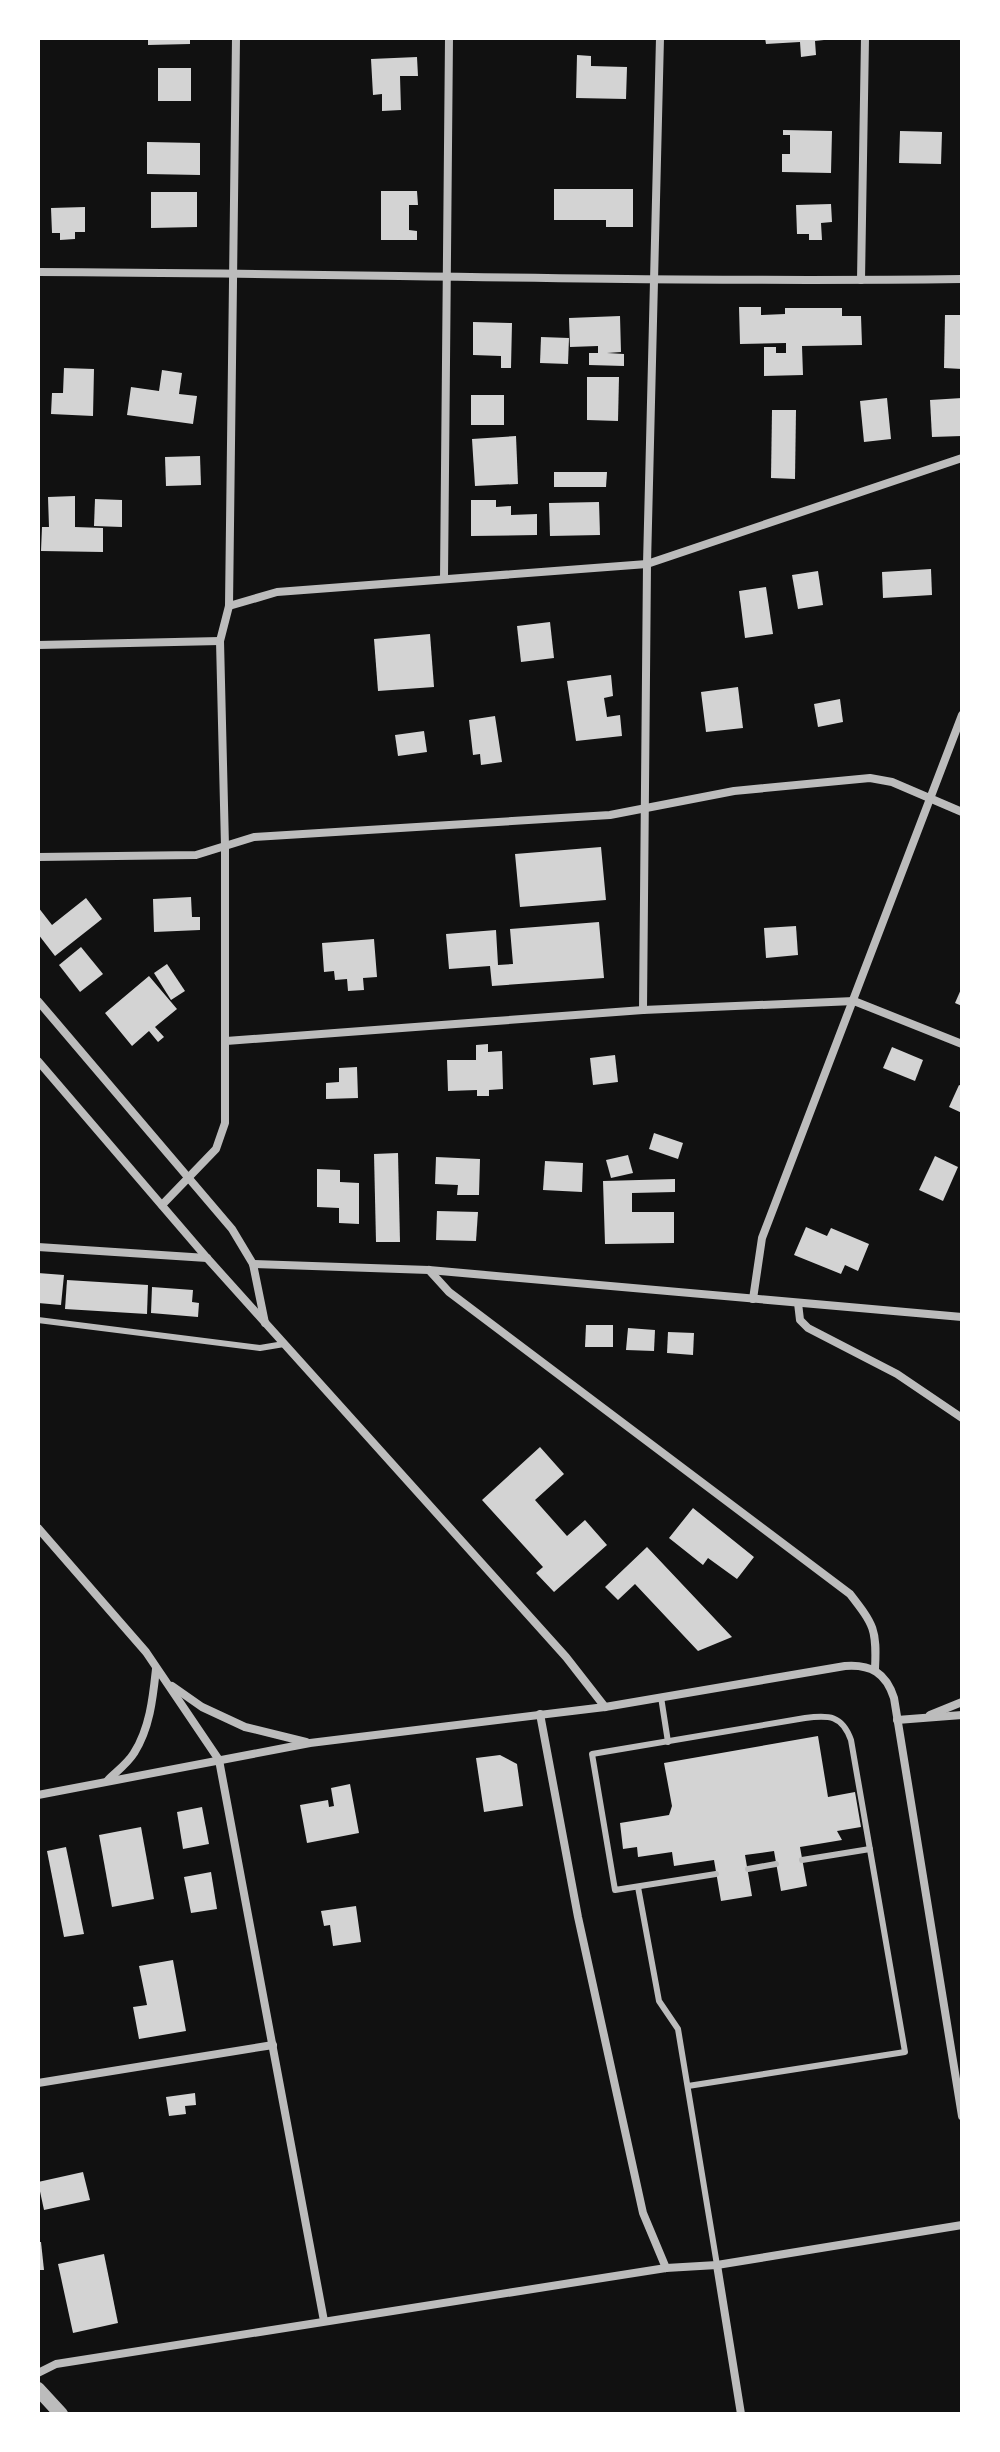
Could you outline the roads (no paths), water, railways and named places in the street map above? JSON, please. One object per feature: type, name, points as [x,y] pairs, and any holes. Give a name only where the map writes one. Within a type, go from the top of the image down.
[{"type":"street","points":[[162,1205],[216,1149],[225,1123],[225,846],[220,641],[229,606],[236,38]]},
{"type":"street","points":[[444,579],[444,278],[449,38]]},
{"type":"street","points":[[643,1010],[647,564],[660,38]]},
{"type":"street","points":[[861,280],[865,38]]},
{"type":"street","points":[[38,272],[233,272],[444,278],[962,279]]},
{"type":"street","points":[[229,606],[277,592],[647,564],[962,458]]},
{"type":"street","points":[[38,645],[220,641]]},
{"type":"street","points":[[753,1299],[762,1238],[962,715]]},
{"type":"street","points":[[38,857],[196,855],[254,837],[610,815],[734,791],[870,778],[892,782],[962,812]]},
{"type":"street","points":[[38,1001],[232,1229],[253,1264],[265,1324]]},
{"type":"street","points":[[226,1041],[643,1010],[854,1001],[962,1044]]},
{"type":"street","points":[[38,1061],[265,1324],[566,1657],[605,1707]]},
{"type":"street","points":[[38,1247],[207,1258]]},
{"type":"street","points":[[253,1264],[429,1270],[962,1317]]},
{"type":"street","points":[[429,1270],[449,1292],[850,1594],[871,1621],[876,1643],[875,1669]]},
{"type":"street","points":[[798,1303],[800,1320],[808,1328],[897,1374],[962,1418]]},
{"type":"street","points":[[38,1528],[156,1668],[219,1760],[324,2321]]},
{"type":"street","points":[[38,1795],[310,1743],[605,1707],[845,1666],[867,1666],[875,1669],[891,1688],[962,2116]]},
{"type":"street","points":[[106,1782],[134,1755],[152,1707],[156,1668]]},
{"type":"street","points":[[165,1682],[202,1707],[245,1727],[310,1743]]},
{"type":"street","points":[[923,1718],[962,1702]]},
{"type":"street","points":[[540,1714],[578,1917],[643,2213],[666,2268]]},
{"type":"street","points":[[897,1720],[962,1715]]},
{"type":"street","points":[[38,2083],[273,2045]]},
{"type":"street","points":[[38,2373],[56,2364],[324,2321],[666,2268],[717,2265],[962,2225]]},
{"type":"street","points":[[717,2265],[741,2414]]},
{"type":"street","points":[[38,2389],[61,2414]]},
{"type":"lane","points":[[38,1320],[260,1348],[284,1344]]},
{"type":"lane","points":[[661,1697],[668,1742]]},
{"type":"lane","points":[[688,2086],[905,2052],[851,1740],[845,1726],[837,1719],[822,1716],[805,1718],[592,1754],[615,1890],[716,1874]]},
{"type":"lane","points":[[802,1860],[870,1849]]},
{"type":"lane","points":[[748,1869],[776,1864]]},
{"type":"lane","points":[[638,1887],[659,2001],[678,2029],[717,2265]]}]
